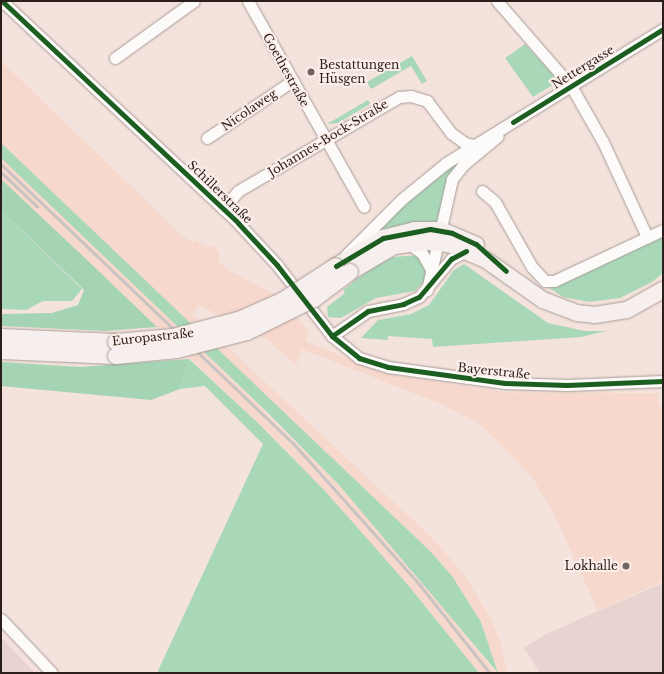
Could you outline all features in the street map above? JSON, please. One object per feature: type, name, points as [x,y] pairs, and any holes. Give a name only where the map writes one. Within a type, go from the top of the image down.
[{"type":"main road","name":"Europastraße","points":[[343,269],[382,238],[415,230],[476,244],[506,271],[543,300],[577,313],[595,315],[627,310],[663,290]]},
{"type":"main road","name":"Europastraße","points":[[1,351],[116,349],[173,337],[241,319],[282,301],[343,269],[374,256],[406,243],[439,236],[506,271]]},
{"type":"main road","name":"Europastraße","points":[[1,337],[116,349]]},
{"type":"street","name":"Schillerstraße","points":[[2,1],[223,209],[277,265],[332,336]]},
{"type":"street","points":[[115,58],[194,1]]},
{"type":"street","name":"Goethestraße","points":[[248,1],[364,207]]},
{"type":"street","points":[[497,1],[572,86],[602,142],[647,237]]},
{"type":"street","name":"Nettergasse","points":[[343,269],[402,199],[446,163],[472,145],[513,122],[663,29]]},
{"type":"street","name":"Nicolaweg","points":[[207,138],[292,81]]},
{"type":"street","name":"Johannes-Bock-Straße","points":[[223,209],[238,191],[387,102],[411,96],[434,106],[451,133],[461,141],[472,145]]},
{"type":"street","name":"Nettergasse","points":[[439,236],[448,188],[457,172],[513,122]]},
{"type":"street","points":[[446,163],[452,148],[451,133]]},
{"type":"street","points":[[482,191],[495,202],[532,267],[545,281],[554,281],[663,230]]},
{"type":"street","points":[[427,290],[439,236]]},
{"type":"street","points":[[406,243],[422,252],[432,270]]},
{"type":"street","points":[[332,336],[368,311],[411,302],[427,290],[451,259],[466,251]]},
{"type":"street","name":"Bayerstraße","points":[[332,336],[359,358],[376,364],[505,383],[567,385],[663,381]]},
{"type":"street","points":[[1,619],[52,673]]},
{"type":"shaded area","points":[[1,61],[184,237],[192,242],[196,240],[205,247],[213,246],[219,252],[219,262],[228,270],[282,298],[309,332],[305,341],[386,374],[510,393],[658,393],[659,406],[663,407],[663,581],[598,611],[554,514],[532,477],[481,425],[441,404],[302,349],[296,365],[269,341],[199,305],[192,314],[429,535],[463,573],[490,617],[500,641],[507,673],[498,673],[481,622],[452,576],[431,552],[186,321],[180,328],[339,485],[424,583],[496,673],[479,673],[408,585],[289,453],[1,179]]},
{"type":"shaded area","points":[[663,583],[663,673],[540,673],[524,648],[546,634]]},
{"type":"shaded area","points":[[1,637],[35,673],[1,673]]},
{"type":"green space","points":[[525,44],[559,81],[533,97],[505,58]]},
{"type":"green space","points":[[412,56],[427,81],[422,84],[411,66],[371,89],[367,82]]},
{"type":"green space","points":[[368,100],[370,104],[338,123],[327,124]]},
{"type":"green space","points":[[1,143],[431,552],[452,576],[481,622],[498,673],[339,485],[267,412],[1,158]]},
{"type":"green space","points":[[467,156],[439,223],[367,237],[442,170]]},
{"type":"green space","points":[[1,179],[157,327],[105,331],[1,326],[1,314],[52,313],[78,305],[84,290],[1,210]]},
{"type":"green space","points":[[1,210],[82,289],[72,301],[43,301],[26,310],[1,309]]},
{"type":"green space","points":[[663,235],[663,273],[652,282],[620,298],[589,302],[563,297],[545,285]]},
{"type":"green space","points":[[420,255],[425,264],[426,279],[415,291],[376,298],[341,318],[328,317],[327,307],[345,293],[343,290],[373,267],[393,257]]},
{"type":"green space","points":[[464,264],[548,323],[585,331],[606,331],[581,337],[433,347],[432,339],[388,336],[388,340],[361,338],[378,320],[411,314],[429,305],[454,270]]},
{"type":"green space","points":[[189,359],[259,424],[325,491],[408,585],[479,673],[157,673],[263,444],[205,386],[180,389]]},
{"type":"green space","points":[[189,359],[180,389],[151,400],[1,386],[1,362],[80,367]]},
{"type":"railway","points":[[1,164],[295,445],[420,585],[490,673]]},
{"type":"railway","points":[[1,172],[37,206]]},
{"type":"cycle path","points":[[2,1],[238,223],[277,265],[332,336],[359,358],[388,367],[505,383],[567,385],[663,381]]},
{"type":"cycle path","points":[[513,122],[663,29]]},
{"type":"cycle path","points":[[336,266],[383,238],[430,229],[452,233],[476,244],[506,271]]},
{"type":"cycle path","points":[[332,336],[368,311],[403,304],[419,297],[451,259],[466,251]]},
{"type":"place","name":"Bestattungen Hüsgen","points":[[311,72]]},
{"type":"place","name":"Lokhalle","points":[[626,566]]}]
